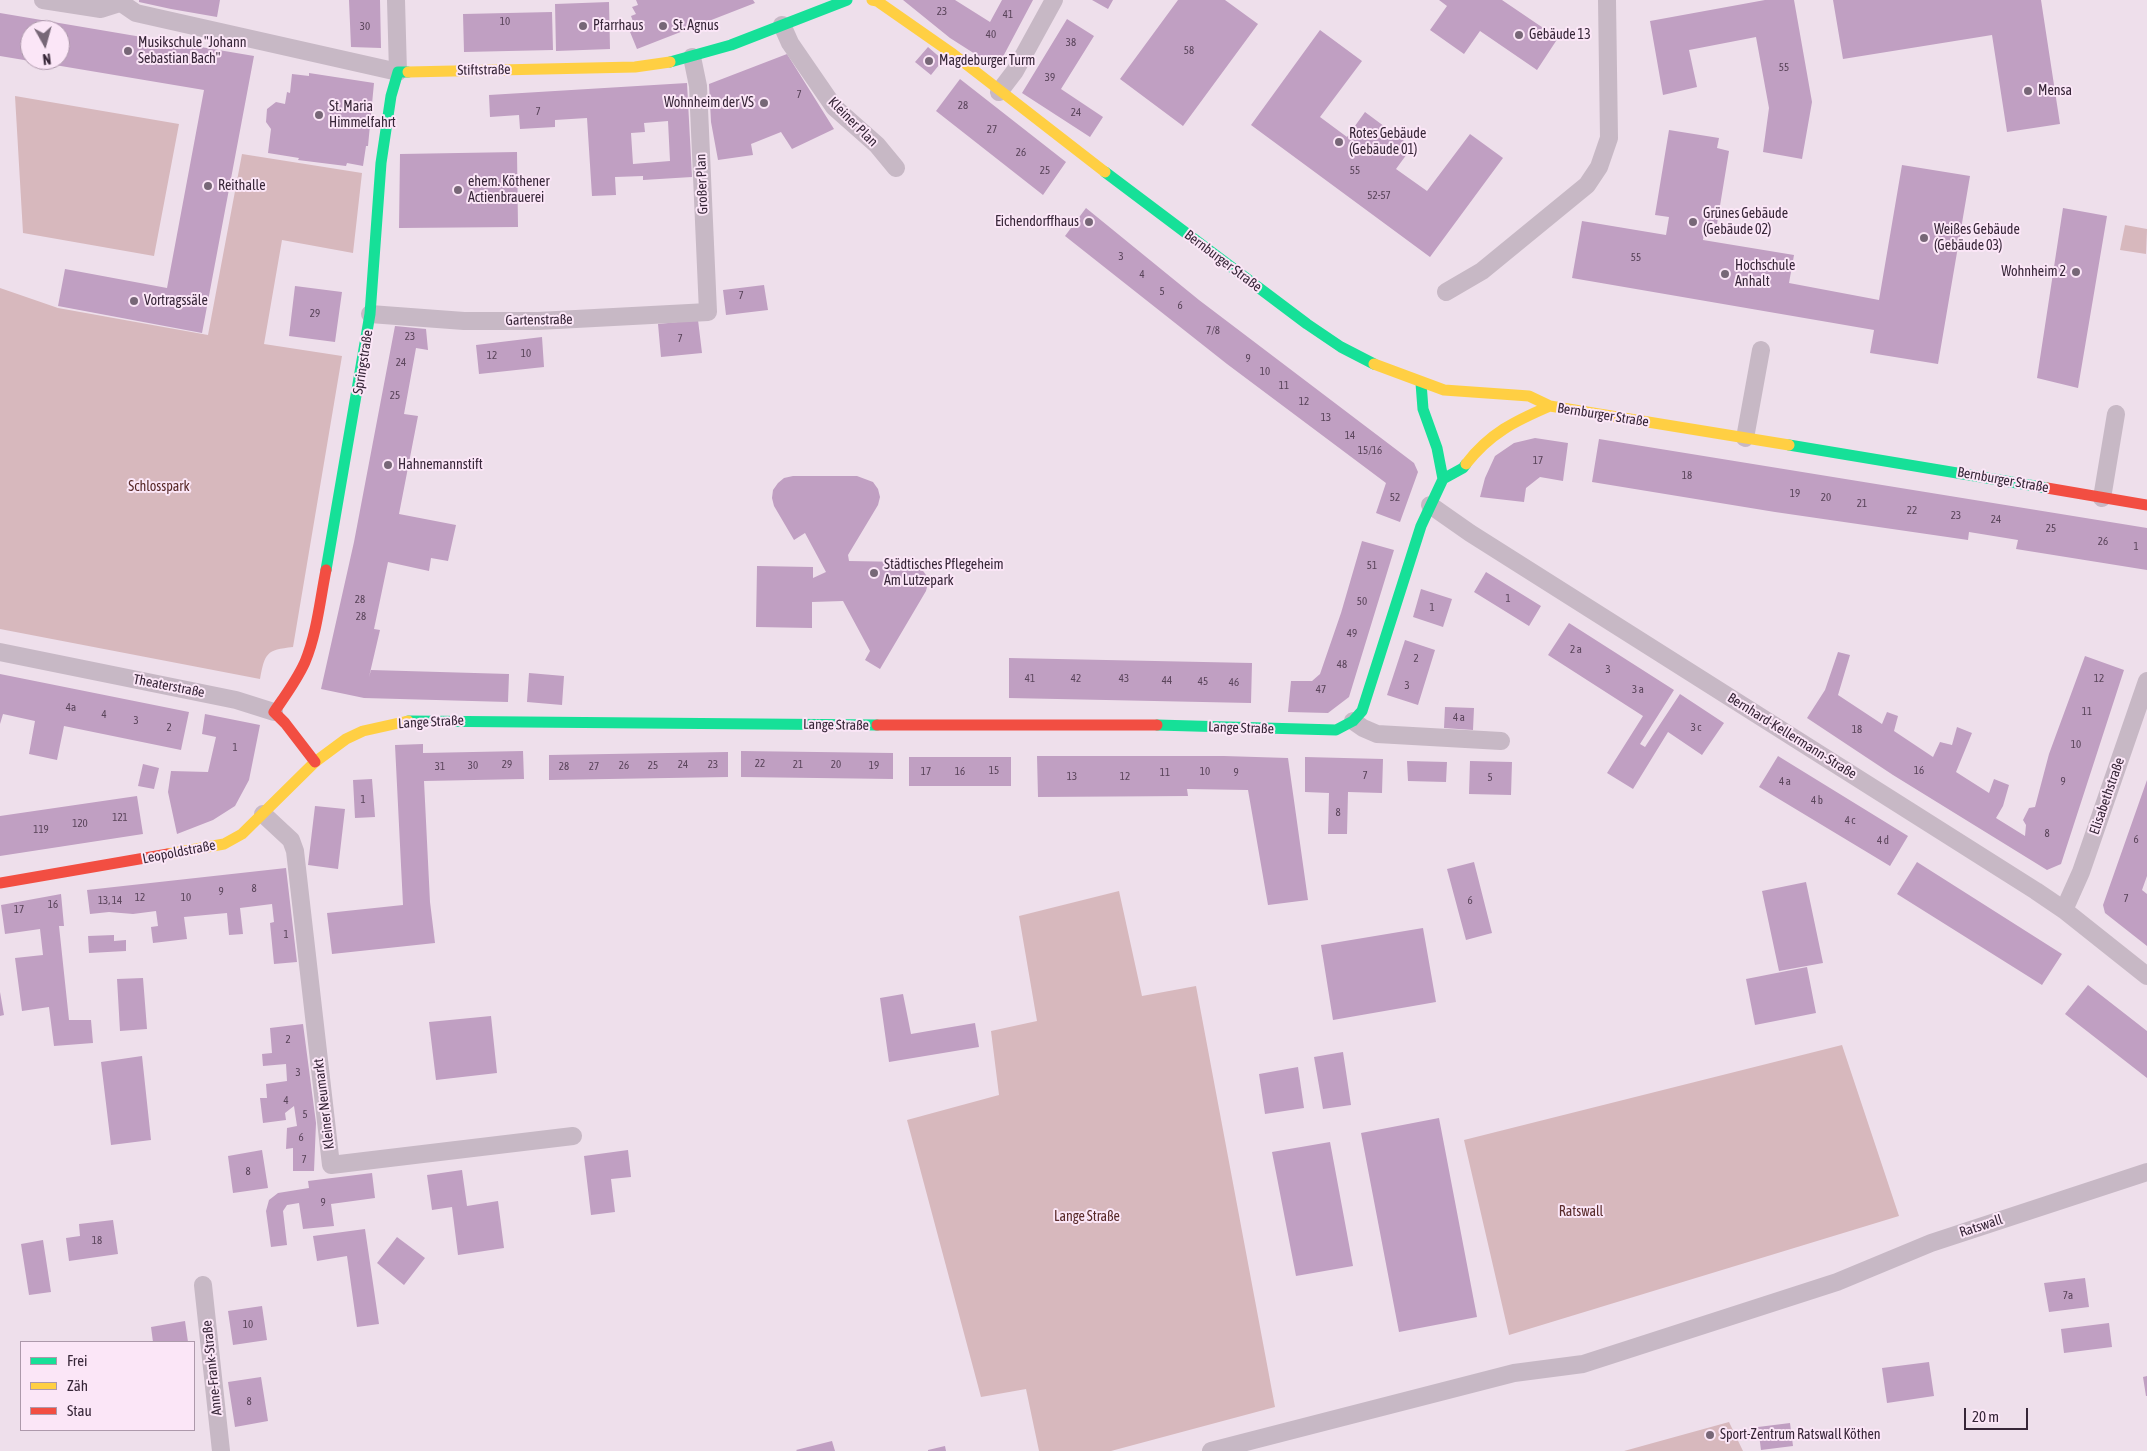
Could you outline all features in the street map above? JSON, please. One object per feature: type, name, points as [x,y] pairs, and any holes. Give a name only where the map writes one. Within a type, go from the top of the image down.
[{"type":"main road","name":"Stiftstraße","points":[[398,72],[635,67],[692,57],[847,0]]},
{"type":"main road","name":"Bernburger Straße","points":[[872,0],[877,1],[953,54],[1058,137],[1307,324],[1341,347],[1373,364],[1444,390],[1529,396],[1550,406],[2147,505]]},
{"type":"main road","name":"Springstraße","points":[[274,712],[294,684],[305,662],[312,640],[336,520],[370,314],[381,163],[391,96],[398,72]]},
{"type":"main road","points":[[1421,383],[1423,409],[1438,448],[1443,479]]},
{"type":"main road","points":[[1353,721],[1362,711],[1368,697],[1420,526],[1443,479],[1463,468],[1479,447],[1500,430],[1550,406]]},
{"type":"main road","name":"Theaterstraße","points":[[274,712],[285,723],[315,762]]},
{"type":"main road","name":"Lange Straße","points":[[324,754],[346,739],[364,731],[408,721],[435,720],[903,726],[1143,725],[1328,731],[1336,730],[1353,721]]},
{"type":"main road","name":"Leopoldstraße","points":[[0,883],[211,847],[234,839],[263,814],[324,754]]},
{"type":"street","points":[[43,0],[101,9],[119,1]]},
{"type":"street","name":"Springstraße","points":[[396,0],[398,72]]},
{"type":"street","points":[[1000,92],[1015,71],[1054,0]]},
{"type":"street","points":[[1446,292],[1482,271],[1506,252],[1587,185],[1599,166],[1609,138],[1606,0]]},
{"type":"street","name":"Stiftstraße","points":[[119,1],[136,13],[398,72]]},
{"type":"street","name":"Kleiner Plan","points":[[782,25],[790,43],[834,107],[877,145],[896,168]]},
{"type":"street","name":"Großer Plan","points":[[692,57],[698,86],[708,312]]},
{"type":"street","name":"Gartenstraße","points":[[370,314],[464,321],[538,321],[708,312]]},
{"type":"street","points":[[1745,438],[1761,350]]},
{"type":"street","points":[[2102,498],[2116,414]]},
{"type":"street","name":"Bernhard-Kellermann-Straße","points":[[1430,505],[2064,910],[2147,976]]},
{"type":"street","name":"Theaterstraße","points":[[0,652],[221,696],[257,705],[274,712]]},
{"type":"street","name":"Elisabethstraße","points":[[2064,910],[2082,872],[2147,681]]},
{"type":"street","points":[[1353,721],[1363,728],[1378,734],[1501,741]]},
{"type":"street","name":"Kleiner Neumarkt","points":[[263,814],[291,840],[296,851],[331,1165],[573,1136]]},
{"type":"street","name":"Ratswall","points":[[1211,1451],[1514,1373],[1583,1364],[1837,1282],[1931,1243],[2147,1172]]},
{"type":"street","name":"Anne-Frank-Straße","points":[[203,1285],[221,1451]]},
{"type":"green space","points":[[15,96],[179,124],[154,256],[23,233]]},
{"type":"green space","name":"Schlosspark","points":[[242,154],[362,173],[353,253],[282,240],[264,344],[342,356],[293,647],[268,654],[263,663],[260,679],[0,629],[0,288],[58,308],[208,335]]},
{"type":"green space","points":[[2125,225],[2147,229],[2146,254],[2120,250]]},
{"type":"green space","name":"Lange Straße","points":[[1119,891],[1142,996],[1196,986],[1275,1407],[1111,1451],[1039,1451],[1026,1389],[981,1397],[907,1120],[999,1095],[991,1031],[1037,1021],[1019,916]]},
{"type":"green space","name":"Ratswall","points":[[1842,1045],[1899,1216],[1509,1335],[1464,1140]]},
{"type":"green space","name":"Sport-Zentrum Ratswall Köthen","points":[[1729,1422],[1743,1451],[1624,1451]]},
{"type":"building","points":[[139,0],[220,0],[217,17],[171,9],[139,2]]},
{"type":"building","points":[[349,0],[380,0],[381,48],[351,47]]},
{"type":"building","name":"St. Agnus","points":[[636,0],[753,0],[755,3],[637,49],[628,27],[634,24],[631,16],[636,14],[632,7],[638,5]]},
{"type":"building","points":[[903,0],[955,0],[990,22],[1002,0],[1033,0],[997,68],[950,38]]},
{"type":"building","points":[[1092,0],[1113,0],[1108,9]]},
{"type":"building","points":[[1178,0],[1225,0],[1258,24],[1183,126],[1120,79]]},
{"type":"building","name":"Gebäude 13","points":[[1439,0],[1502,0],[1558,38],[1537,70],[1480,31],[1464,54],[1430,30],[1447,6]]},
{"type":"building","points":[[1765,0],[1794,0],[1812,102],[1802,159],[1763,152],[1769,108],[1756,37],[1689,50],[1697,87],[1663,95],[1650,21]]},
{"type":"building","name":"Mensa","points":[[1833,0],[2041,0],[2060,124],[2007,132],[1992,35],[1843,59]]},
{"type":"building","name":"Pfarrhaus","points":[[609,2],[610,49],[556,51],[555,4]]},
{"type":"building","points":[[552,12],[553,50],[464,52],[463,14]]},
{"type":"building","points":[[0,13],[41,20],[20,20],[20,59],[0,56]]},
{"type":"building","points":[[1067,19],[1094,36],[1061,89],[1103,117],[1090,137],[1022,93]]},
{"type":"building","points":[[70,25],[254,56],[202,333],[58,306],[65,269],[167,288],[204,90],[70,68]]},
{"type":"building","name":"Rotes Gebäude (Gebäude 01)","points":[[1320,30],[1362,61],[1320,117],[1347,137],[1365,112],[1412,147],[1396,169],[1427,191],[1470,134],[1503,158],[1430,257],[1251,125]]},
{"type":"building","name":"Magdeburger Turm","points":[[928,47],[943,60],[931,75],[915,62]]},
{"type":"building","name":"Wohnheim der VS","points":[[787,54],[834,129],[792,149],[781,132],[751,144],[753,155],[718,160],[711,122],[709,84]]},
{"type":"building","name":"St. Maria Himmelfahrt","points":[[309,73],[374,83],[368,146],[366,146],[363,166],[347,163],[346,166],[298,160],[299,158],[268,153],[271,129],[266,122],[267,109],[276,102],[285,104],[287,92],[290,93],[292,74],[309,76]]},
{"type":"building","points":[[960,79],[1066,162],[1043,195],[936,111]]},
{"type":"building","points":[[687,83],[692,177],[643,180],[643,176],[615,177],[616,195],[592,196],[587,118],[555,120],[555,127],[520,129],[519,115],[490,117],[489,95]],"holes":[[[668,121],[670,161],[633,164],[631,133],[645,132],[644,123]]]},
{"type":"building","points":[[1669,130],[1719,138],[1717,148],[1729,151],[1717,224],[1706,222],[1703,240],[1794,255],[1789,283],[1879,300],[1902,165],[1970,176],[1938,364],[1870,353],[1874,330],[1572,278],[1582,221],[1666,235],[1669,217],[1655,215]]},
{"type":"building","name":"ehem. Köthener Actienbrauerei","points":[[517,152],[518,227],[399,228],[400,154]]},
{"type":"building","points":[[1086,208],[1199,300],[1414,463],[1418,472],[1400,522],[1376,513],[1386,483],[1227,364],[1065,236]]},
{"type":"building","name":"Wohnheim 2","points":[[2063,208],[2107,216],[2078,388],[2037,378]]},
{"type":"building","points":[[764,285],[768,310],[726,315],[723,290]]},
{"type":"building","points":[[295,286],[342,292],[335,342],[289,336]]},
{"type":"building","points":[[698,320],[702,353],[661,357],[658,324]]},
{"type":"building","points":[[395,326],[426,329],[428,350],[416,348],[404,414],[418,416],[399,514],[456,525],[448,561],[431,558],[429,571],[388,562],[374,629],[380,630],[369,677],[371,670],[509,674],[508,702],[364,698],[321,689],[354,542]]},
{"type":"building","points":[[542,337],[544,367],[479,374],[476,345]]},
{"type":"building","points":[[1535,438],[1568,443],[1563,481],[1540,477],[1526,488],[1524,502],[1480,497],[1485,478],[1495,456],[1514,443]]},
{"type":"building","points":[[1599,439],[2147,528],[2147,570],[2016,549],[2018,540],[1969,532],[1968,540],[1775,512],[1592,482]]},
{"type":"building","name":"Städtisches Pflegeheim Am Lutzepark","points":[[793,476],[857,476],[873,482],[878,489],[880,497],[878,505],[848,555],[849,561],[906,562],[921,568],[926,575],[928,583],[926,591],[880,669],[865,660],[870,651],[843,601],[812,602],[812,628],[756,627],[757,566],[813,567],[813,578],[826,572],[805,533],[794,540],[774,506],[773,490],[784,478]]},
{"type":"building","points":[[1362,541],[1394,550],[1349,697],[1328,713],[1288,712],[1291,681],[1312,681],[1320,674],[1341,613]]},
{"type":"building","points":[[1486,572],[1541,606],[1529,626],[1474,592]]},
{"type":"building","points":[[1421,589],[1452,599],[1443,627],[1413,617]]},
{"type":"building","points":[[1569,623],[1674,690],[1640,744],[1645,747],[1680,694],[1724,723],[1702,755],[1668,732],[1633,789],[1607,773],[1643,716],[1548,655]]},
{"type":"building","points":[[1405,640],[1435,650],[1418,705],[1387,695]]},
{"type":"building","points":[[1838,652],[1850,655],[1838,695],[1882,724],[1887,712],[1898,716],[1894,731],[1933,757],[1940,742],[1952,745],[1957,727],[1972,733],[1956,772],[1989,793],[1994,779],[2009,785],[2003,806],[1996,818],[2025,836],[2026,825],[2023,820],[2029,808],[2035,807],[2049,754],[2085,656],[2124,670],[2061,864],[2047,870],[1893,775],[1807,718],[1825,690]]},
{"type":"building","points":[[1009,658],[1252,663],[1251,703],[1009,698]]},
{"type":"building","points":[[529,673],[564,676],[562,705],[527,702]]},
{"type":"building","points":[[0,674],[189,712],[181,750],[64,726],[57,760],[29,754],[35,721],[3,714],[0,724]]},
{"type":"building","points":[[1445,707],[1474,708],[1473,730],[1444,728]]},
{"type":"building","points":[[205,714],[260,725],[249,780],[235,806],[213,820],[177,834],[168,792],[171,771],[208,772],[216,737],[202,734]]},
{"type":"building","points":[[423,744],[423,753],[523,751],[524,779],[424,781],[430,902],[435,943],[332,954],[327,913],[403,905],[395,745]]},
{"type":"building","points":[[741,751],[893,753],[893,779],[741,777]]},
{"type":"building","points":[[728,752],[728,777],[549,780],[549,755]]},
{"type":"building","points":[[1037,756],[1288,758],[1308,900],[1268,905],[1248,790],[1187,789],[1188,796],[1038,797]]},
{"type":"building","points":[[1778,756],[1908,836],[1890,866],[1759,787]]},
{"type":"building","points":[[909,757],[1011,757],[1011,786],[909,786]]},
{"type":"building","points":[[1305,757],[1383,759],[1382,793],[1348,792],[1347,834],[1328,834],[1329,793],[1305,792]]},
{"type":"building","points":[[1407,761],[1447,762],[1446,782],[1408,781]]},
{"type":"building","points":[[1470,761],[1512,762],[1511,795],[1469,794]]},
{"type":"building","points":[[143,764],[159,768],[154,789],[138,786]]},
{"type":"building","points":[[372,779],[375,817],[355,818],[353,780]]},
{"type":"building","points":[[2147,780],[2147,876],[2142,890],[2147,894],[2147,946],[2105,913],[2103,905]]},
{"type":"building","points":[[137,796],[143,834],[0,856],[0,816]]},
{"type":"building","points":[[315,806],[345,809],[338,869],[308,865]]},
{"type":"building","points":[[1474,862],[1492,933],[1466,940],[1447,869]]},
{"type":"building","points":[[1917,862],[2062,954],[2042,985],[1897,894]]},
{"type":"building","points":[[286,868],[297,962],[274,964],[270,923],[274,922],[272,904],[240,908],[243,934],[229,935],[227,913],[184,917],[187,939],[153,943],[151,927],[158,926],[156,911],[133,914],[109,912],[90,914],[87,890]]},
{"type":"building","points":[[1806,882],[1823,963],[1779,971],[1762,891]]},
{"type":"building","points":[[61,894],[64,926],[59,926],[69,1020],[91,1020],[93,1043],[54,1046],[49,1007],[22,1011],[15,958],[43,955],[40,929],[5,934],[1,905]]},
{"type":"building","points":[[1423,928],[1436,1002],[1333,1020],[1321,945]]},
{"type":"building","points":[[114,935],[114,941],[126,940],[126,951],[89,953],[88,936]]},
{"type":"building","points":[[1807,967],[1816,1013],[1755,1025],[1746,979]]},
{"type":"building","points":[[143,978],[147,1029],[120,1031],[117,979]]},
{"type":"building","points":[[2088,985],[2147,1031],[2147,1078],[2065,1014]]},
{"type":"building","points":[[0,992],[4,1015],[0,1016]]},
{"type":"building","points":[[903,994],[911,1034],[975,1023],[979,1047],[889,1062],[880,998]]},
{"type":"building","points":[[491,1016],[497,1073],[436,1080],[429,1022]]},
{"type":"building","points":[[303,1024],[316,1123],[314,1171],[293,1171],[293,1148],[286,1149],[287,1128],[297,1126],[294,1106],[285,1113],[286,1120],[263,1123],[260,1098],[267,1098],[266,1084],[287,1081],[286,1064],[263,1066],[262,1054],[272,1053],[270,1028]]},
{"type":"building","points":[[1343,1052],[1351,1105],[1323,1109],[1314,1057]]},
{"type":"building","points":[[142,1056],[151,1140],[111,1145],[101,1062]]},
{"type":"building","points":[[1298,1067],[1304,1108],[1265,1114],[1259,1074]]},
{"type":"building","points":[[1439,1118],[1477,1317],[1399,1332],[1361,1133]]},
{"type":"building","points":[[1330,1142],[1353,1266],[1296,1276],[1272,1152]]},
{"type":"building","points":[[262,1150],[268,1188],[233,1193],[228,1156]]},
{"type":"building","points":[[628,1150],[631,1177],[611,1179],[615,1212],[591,1215],[584,1156]]},
{"type":"building","points":[[462,1170],[467,1206],[498,1201],[504,1248],[458,1255],[452,1207],[432,1210],[427,1175]]},
{"type":"building","points":[[372,1173],[375,1198],[331,1204],[334,1226],[303,1229],[299,1203],[287,1205],[283,1211],[287,1245],[271,1247],[266,1211],[269,1200],[278,1193],[309,1188],[308,1181]]},
{"type":"building","points":[[113,1220],[118,1254],[69,1261],[66,1238],[80,1236],[79,1224]]},
{"type":"building","points":[[365,1229],[379,1324],[357,1327],[347,1256],[317,1261],[313,1236]]},
{"type":"building","points":[[397,1237],[425,1258],[404,1285],[377,1263]]},
{"type":"building","points":[[43,1240],[51,1292],[29,1295],[21,1244]]},
{"type":"building","points":[[2085,1278],[2089,1307],[2049,1312],[2044,1283]]},
{"type":"building","points":[[262,1306],[267,1340],[233,1345],[228,1311]]},
{"type":"building","points":[[185,1321],[188,1341],[153,1341],[151,1327]]},
{"type":"building","points":[[2109,1323],[2112,1347],[2064,1353],[2061,1329]]},
{"type":"building","points":[[1929,1362],[1934,1396],[1887,1403],[1882,1368]]},
{"type":"building","points":[[2147,1376],[2147,1396],[2146,1396],[2143,1377]]},
{"type":"building","points":[[261,1377],[268,1421],[235,1427],[228,1382]]},
{"type":"building","points":[[1790,1423],[1793,1446],[1761,1450],[1758,1427]]},
{"type":"building","points":[[832,1441],[835,1451],[796,1450]]},
{"type":"building","points":[[945,1446],[946,1451],[928,1451],[928,1450]]},
{"type":"traffic: fast","points":[[670,62],[731,45],[847,0]]},
{"type":"traffic: fast","points":[[326,570],[370,314],[381,163],[391,96],[398,72],[408,72]]},
{"type":"traffic: fast","points":[[1105,172],[1307,324],[1341,347],[1374,364]]},
{"type":"traffic: fast","points":[[1421,383],[1423,409],[1437,448],[1443,479]]},
{"type":"traffic: fast","points":[[1789,445],[2047,488]]},
{"type":"traffic: fast","points":[[1157,725],[1336,730],[1353,721],[1362,711],[1421,526],[1443,479],[1463,468],[1466,464]]},
{"type":"traffic: fast","points":[[408,721],[877,725]]},
{"type":"traffic: slow","points":[[872,0],[877,1],[953,54],[1105,172]]},
{"type":"traffic: slow","points":[[408,72],[635,67],[670,62]]},
{"type":"traffic: slow","points":[[1374,364],[1444,390],[1529,396],[1550,406],[1789,445]]},
{"type":"traffic: slow","points":[[1466,464],[1484,444],[1504,429],[1550,406]]},
{"type":"traffic: slow","points":[[168,854],[224,844],[242,834],[315,762],[346,739],[363,731],[408,721]]},
{"type":"traffic: jam","points":[[2047,488],[2147,505]]},
{"type":"traffic: jam","points":[[315,762],[285,723],[274,712],[291,688],[305,662],[315,628],[326,570]]},
{"type":"traffic: jam","points":[[877,725],[1157,725]]},
{"type":"traffic: jam","points":[[0,883],[168,854]]},
{"type":"place","name":"Pfarrhaus","points":[[583,26]]},
{"type":"place","name":"St. Agnus","points":[[663,26]]},
{"type":"place","name":"Gebäude 13","points":[[1519,35]]},
{"type":"place","name":"Musikschule \"Johann Sebastian Bach\"","points":[[128,51]]},
{"type":"place","name":"Magdeburger Turm","points":[[929,61]]},
{"type":"place","name":"Mensa","points":[[2028,91]]},
{"type":"place","name":"Wohnheim der VS","points":[[764,103]]},
{"type":"place","name":"St. Maria Himmelfahrt","points":[[319,115]]},
{"type":"place","name":"Rotes Gebäude (Gebäude 01)","points":[[1339,142]]},
{"type":"place","name":"Reithalle","points":[[208,186]]},
{"type":"place","name":"ehem. Köthener Actienbrauerei","points":[[458,190]]},
{"type":"place","name":"Eichendorffhaus","points":[[1089,222]]},
{"type":"place","name":"Grünes Gebäude (Gebäude 02)","points":[[1693,222]]},
{"type":"place","name":"Weißes Gebäude (Gebäude 03)","points":[[1924,238]]},
{"type":"place","name":"Wohnheim 2","points":[[2076,272]]},
{"type":"place","name":"Hochschule Anhalt","points":[[1725,274]]},
{"type":"place","name":"Vortragssäle","points":[[134,301]]},
{"type":"place","name":"Hahnemannstift","points":[[388,465]]},
{"type":"place","name":"Städtisches Pflegeheim Am Lutzepark","points":[[874,573]]},
{"type":"place","name":"Sport-Zentrum Ratswall Köthen","points":[[1710,1435]]}]
